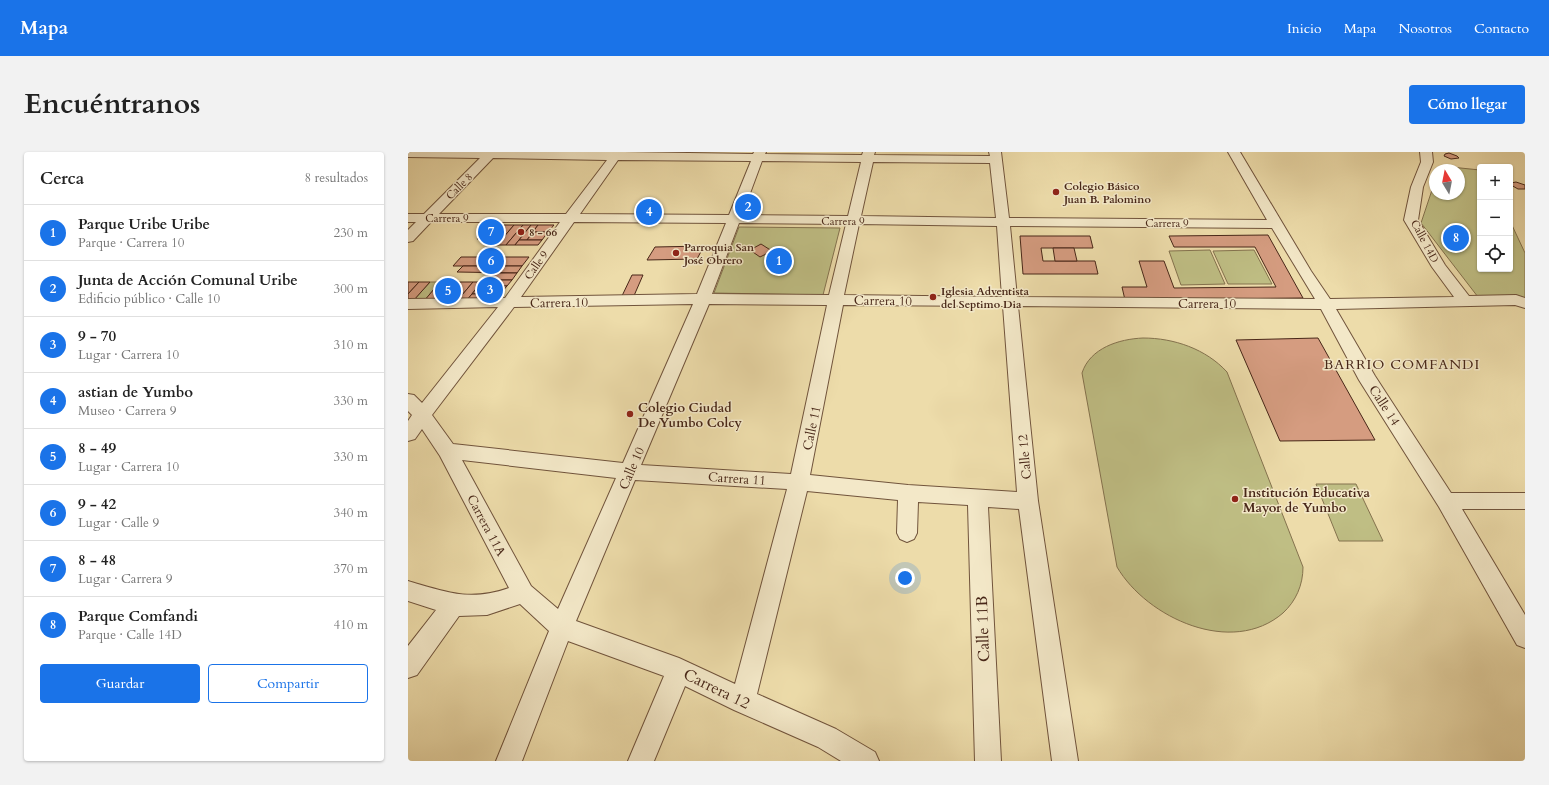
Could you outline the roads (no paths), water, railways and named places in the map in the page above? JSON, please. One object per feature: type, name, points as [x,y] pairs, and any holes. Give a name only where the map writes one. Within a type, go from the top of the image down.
[{"type":"street","name":"Calle 14","points":[[1234,152],[1326,304],[1368,380],[1446,501],[1525,637]]},
{"type":"street","name":"Calle 14D","points":[[1426,152],[1427,162],[1417,187],[1411,220],[1439,267],[1464,300]]},
{"type":"street","points":[[408,154],[492,153],[995,156]]},
{"type":"street","name":"Calle 8","points":[[408,238],[492,153]]},
{"type":"street","name":"Calle 9","points":[[408,434],[509,303],[617,154]]},
{"type":"street","name":"Calle 10","points":[[509,761],[562,627],[703,299],[732,220],[759,154]]},
{"type":"street","name":"Calle 11","points":[[743,701],[799,482],[836,300],[869,155]]},
{"type":"street","name":"Calle 12","points":[[995,156],[1003,222],[1028,501],[1065,761]]},
{"type":"street","name":"Carrera 9","points":[[408,218],[1277,224]]},
{"type":"street","name":"Carrera 10","points":[[408,304],[703,299],[1326,304],[1519,300],[1525,303]]},
{"type":"street","points":[[408,400],[422,414]]},
{"type":"street","name":"Carrera 11A","points":[[422,414],[447,451],[523,593],[562,627]]},
{"type":"street","name":"Carrera 11","points":[[447,451],[629,472],[799,482],[908,494],[1028,501]]},
{"type":"street","points":[[907,533],[908,494]]},
{"type":"street","name":"Calle 11B","points":[[978,498],[988,761]]},
{"type":"street","points":[[1446,501],[1525,501]]},
{"type":"street","points":[[408,591],[454,604],[476,606],[492,603],[523,593]]},
{"type":"street","points":[[408,666],[454,604]]},
{"type":"street","name":"Carrera 12","points":[[562,627],[679,670],[743,701],[827,738],[866,761]]},
{"type":"street","points":[[641,761],[679,670]]},
{"type":"place","name":"Colegio Básico Juan B. Palomino","points":[[1056,192]]},
{"type":"place","name":"Junta de Acción Comunal Uribe","points":[[748,207]]},
{"type":"place","name":"astian de Yumbo","points":[[649,212]]},
{"type":"place","name":"8 - 48","points":[[491,232]]},
{"type":"place","name":"8 - 66","points":[[521,232]]},
{"type":"place","name":"Parque Comfandi","points":[[1456,238]]},
{"type":"place","name":"Parroquia San José Obrero","points":[[676,253]]},
{"type":"place","name":"9 - 42","points":[[491,261]]},
{"type":"place","name":"Parque Uribe Uribe","points":[[779,261]]},
{"type":"place","name":"9 - 70","points":[[490,290]]},
{"type":"place","name":"8 - 49","points":[[448,291]]},
{"type":"place","name":"Iglesia Adventista del Septimo Dia","points":[[933,297]]},
{"type":"place","name":"Colegio Ciudad De Yumbo Colcy","points":[[630,414]]},
{"type":"place","name":"Institución Educativa Mayor de Yumbo","points":[[1235,499]]},
{"type":"district","name":"BARRIO COMFANDI","points":[[1402,364]]}]
